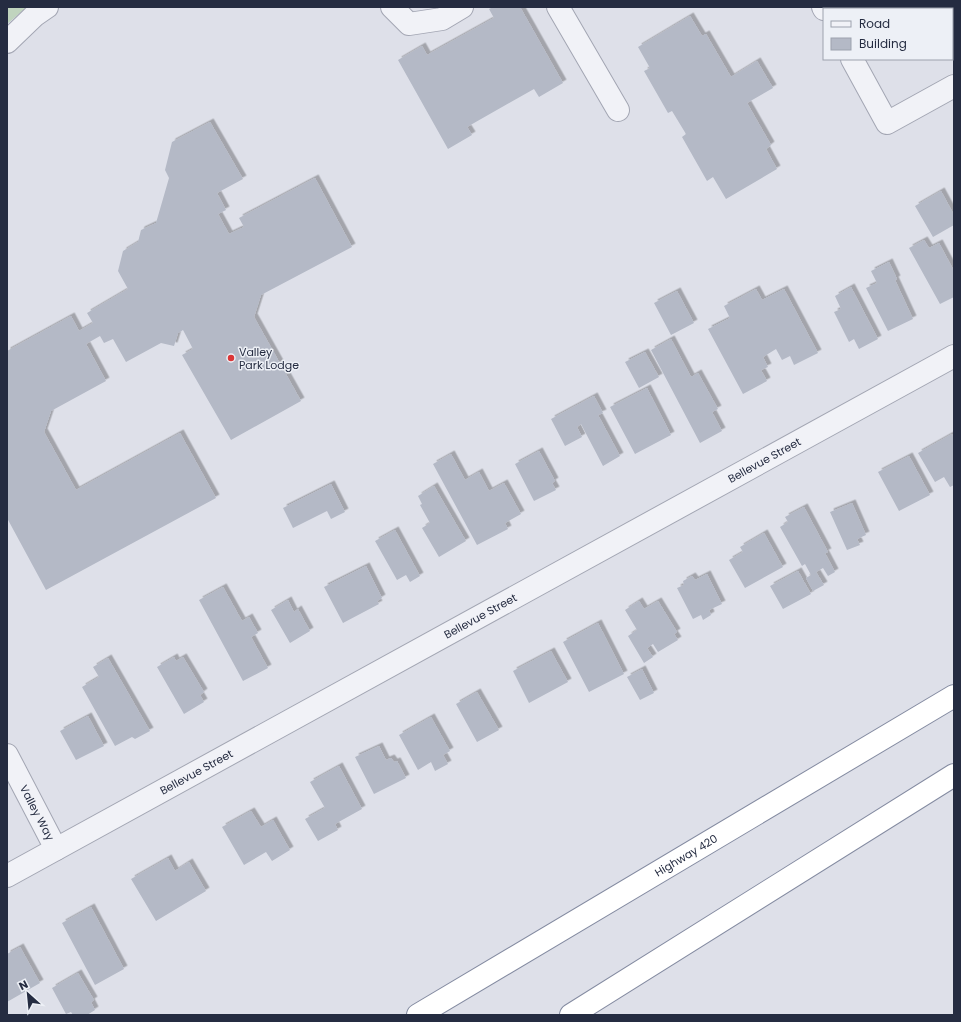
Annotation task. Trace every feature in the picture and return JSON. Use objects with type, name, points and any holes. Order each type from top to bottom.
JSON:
[{"type":"highway","name":"Highway 420","points":[[418,1015],[954,696]]},
{"type":"highway","points":[[571,1015],[954,776]]},
{"type":"street","points":[[7,42],[34,16],[47,7]]},
{"type":"street","points":[[392,7],[409,24],[442,19],[462,7]]},
{"type":"street","points":[[558,7],[618,110]]},
{"type":"street","points":[[853,60],[888,124],[954,86]]},
{"type":"street","name":"Bellevue Street","points":[[7,876],[954,356]]},
{"type":"street","name":"Valley Way","points":[[7,755],[56,850]]},
{"type":"green space","points":[[7,7],[27,7],[7,24]]},
{"type":"building","points":[[493,7],[520,7],[563,83],[539,97],[534,89],[467,127],[472,135],[448,149],[398,60],[422,46],[427,55],[494,18],[489,9]]},
{"type":"building","points":[[929,7],[952,7],[950,8]]},
{"type":"building","points":[[690,16],[702,36],[706,34],[731,77],[757,61],[773,88],[747,103],[771,145],[766,149],[777,169],[726,199],[713,177],[707,181],[682,137],[686,134],[672,111],[668,113],[644,71],[650,68],[638,47]]},
{"type":"building","name":"Valley Park Lodge","points":[[210,122],[243,179],[217,193],[226,210],[218,214],[229,234],[244,227],[239,218],[315,178],[352,247],[261,295],[254,317],[301,401],[231,440],[182,355],[193,349],[183,330],[178,333],[174,346],[161,343],[126,362],[113,339],[104,343],[100,336],[86,344],[106,381],[51,411],[44,432],[76,490],[180,433],[216,498],[46,590],[7,518],[7,351],[71,316],[79,331],[93,323],[87,313],[128,289],[118,271],[123,251],[138,242],[141,230],[156,223],[169,178],[165,170],[172,142]]},
{"type":"building","points":[[941,191],[954,215],[954,225],[933,237],[915,206]]},
{"type":"building","points":[[924,240],[929,248],[939,243],[954,271],[954,297],[940,304],[909,248]]},
{"type":"building","points":[[889,262],[897,279],[895,280],[913,319],[888,331],[866,288],[877,283],[871,271]]},
{"type":"building","points":[[851,287],[878,339],[859,349],[854,339],[849,342],[834,312],[841,309],[835,296]]},
{"type":"building","points":[[756,289],[762,300],[784,289],[818,353],[794,365],[790,356],[782,360],[776,349],[763,357],[768,367],[761,370],[767,381],[743,394],[708,329],[730,318],[724,306]]},
{"type":"building","points":[[677,291],[694,323],[671,335],[654,303]]},
{"type":"building","points":[[671,339],[691,377],[698,373],[718,409],[712,412],[722,431],[700,443],[651,350]]},
{"type":"building","points":[[645,352],[659,377],[639,388],[625,362]]},
{"type":"building","points":[[647,388],[671,435],[635,454],[610,407]]},
{"type":"building","points":[[594,396],[603,413],[598,415],[620,456],[603,466],[581,424],[577,427],[582,437],[565,446],[551,419]]},
{"type":"building","points":[[952,434],[954,439],[954,485],[950,487],[944,477],[935,482],[918,453]]},
{"type":"building","points":[[539,451],[555,481],[552,483],[556,490],[534,501],[515,464]]},
{"type":"building","points":[[451,454],[465,480],[479,472],[489,491],[504,483],[521,514],[505,523],[508,529],[477,545],[433,464]]},
{"type":"building","points":[[909,456],[930,495],[899,511],[878,472]]},
{"type":"building","points":[[331,484],[345,512],[331,519],[327,511],[293,528],[283,508]]},
{"type":"building","points":[[434,486],[466,541],[439,557],[422,528],[430,523],[420,505],[422,504],[418,496]]},
{"type":"building","points":[[852,503],[866,535],[857,539],[860,545],[847,550],[830,512]]},
{"type":"building","points":[[804,507],[828,552],[825,553],[835,572],[828,576],[823,568],[816,572],[824,585],[813,591],[806,578],[811,575],[805,564],[802,566],[780,527],[788,522],[785,517]]},
{"type":"building","points":[[395,530],[420,576],[410,582],[406,575],[397,580],[375,541]]},
{"type":"building","points":[[764,533],[783,567],[745,588],[729,560],[743,552],[740,547]]},
{"type":"building","points":[[366,566],[382,598],[377,601],[379,604],[343,623],[324,587]]},
{"type":"building","points":[[798,571],[811,594],[783,609],[770,586]]},
{"type":"building","points":[[707,574],[722,604],[709,610],[711,615],[703,620],[701,615],[693,619],[677,588],[684,585],[683,581],[692,576],[695,580]]},
{"type":"building","points":[[223,587],[242,621],[249,617],[258,633],[251,637],[268,668],[243,681],[199,600]]},
{"type":"building","points":[[288,600],[294,612],[298,609],[310,631],[290,643],[271,610]]},
{"type":"building","points":[[639,601],[644,609],[658,601],[677,632],[674,634],[678,640],[658,652],[653,644],[647,648],[653,657],[644,663],[628,636],[637,630],[625,610]]},
{"type":"building","points":[[598,623],[624,674],[589,692],[563,642]]},
{"type":"building","points":[[551,651],[568,682],[529,703],[513,671]]},
{"type":"building","points":[[174,657],[176,661],[183,657],[204,692],[200,695],[204,702],[184,714],[157,667]]},
{"type":"building","points":[[108,658],[150,731],[135,739],[132,737],[115,746],[82,687],[99,677],[93,667]]},
{"type":"building","points":[[642,669],[654,693],[640,700],[627,677]]},
{"type":"building","points":[[477,692],[499,730],[477,742],[456,704]]},
{"type":"building","points":[[88,716],[104,746],[76,760],[60,731]]},
{"type":"building","points":[[431,717],[450,751],[443,755],[448,764],[435,771],[431,762],[418,770],[399,735]]},
{"type":"building","points":[[379,746],[386,760],[391,758],[394,762],[397,761],[406,778],[374,794],[355,757]]},
{"type":"building","points":[[339,766],[362,809],[335,824],[338,830],[318,841],[305,819],[325,808],[310,782]]},
{"type":"building","points":[[251,811],[261,827],[273,820],[290,850],[272,861],[266,852],[244,865],[222,827]]},
{"type":"building","points":[[168,858],[175,871],[189,862],[206,891],[156,921],[131,879]]},
{"type":"building","points":[[91,907],[124,969],[95,985],[62,923]]},
{"type":"building","points":[[20,947],[40,983],[7,1002],[7,954]]},
{"type":"building","points":[[78,973],[94,1000],[91,1002],[95,1010],[87,1015],[73,1015],[71,1012],[66,1014],[52,988]]},
{"type":"place","name":"Valley Park Lodge","points":[[231,358]]}]
